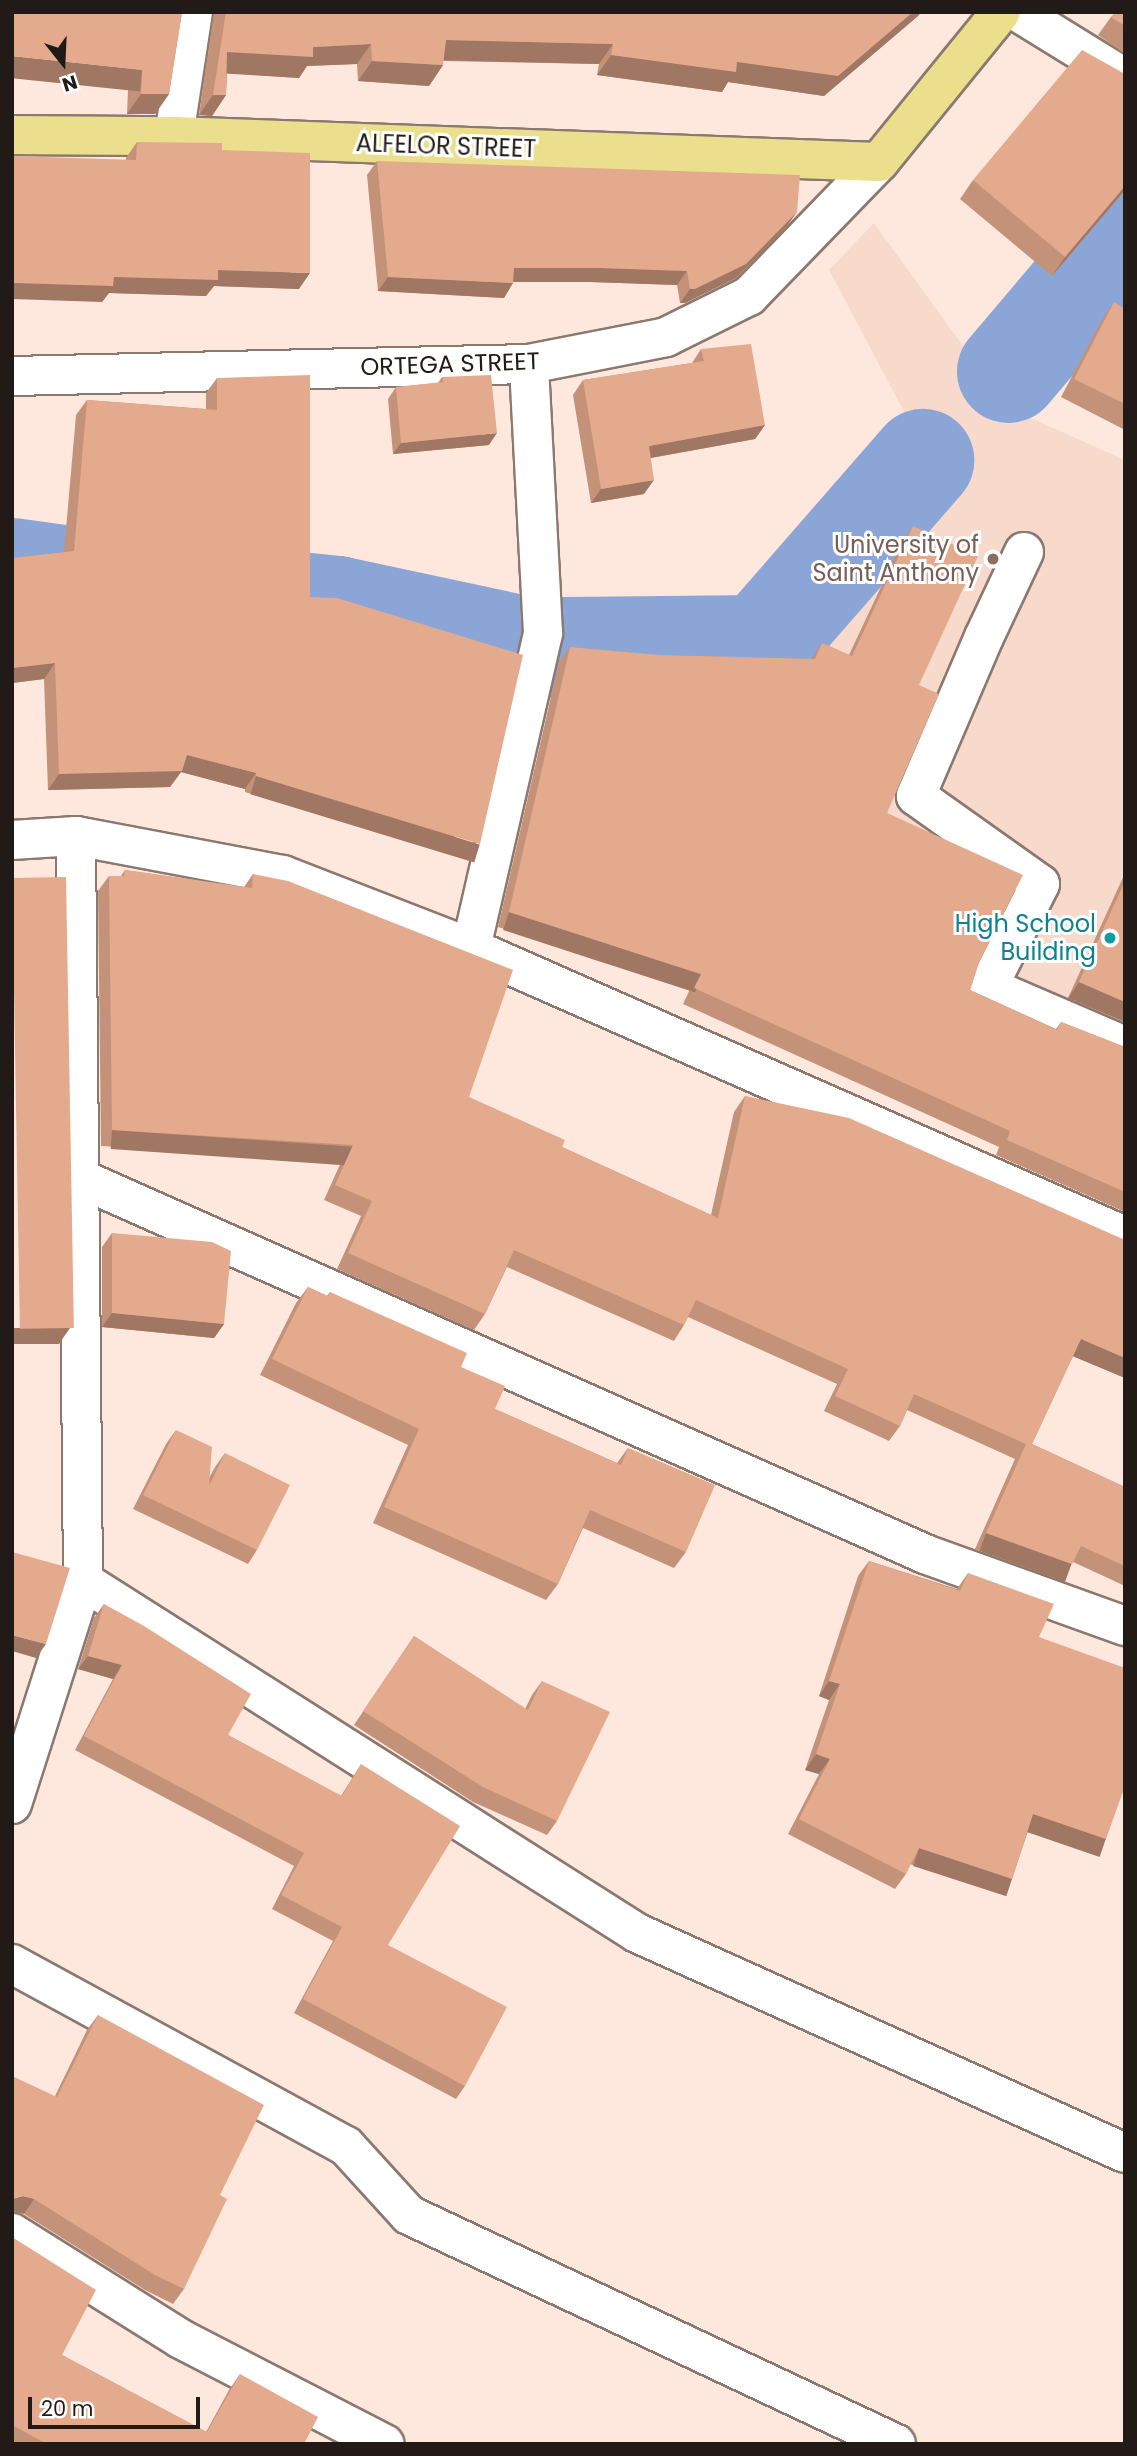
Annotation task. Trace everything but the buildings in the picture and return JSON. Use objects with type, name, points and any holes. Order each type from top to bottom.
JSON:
[{"type":"main road","name":"ORTEGA STREET","points":[[879,162],[1001,12]]},
{"type":"main road","name":"ALFELOR STREET","points":[[12,135],[174,136],[879,162]]},
{"type":"street","points":[[174,136],[193,12]]},
{"type":"street","points":[[1018,12],[1125,78]]},
{"type":"street","name":"ORTEGA STREET","points":[[12,376],[529,364],[666,337],[749,296],[879,162]]},
{"type":"street","points":[[471,948],[543,634],[529,364]]},
{"type":"street","points":[[1024,552],[984,637],[916,796],[1040,884],[988,987],[1125,1046]]},
{"type":"street","points":[[12,1804],[83,1581],[76,836]]},
{"type":"street","points":[[12,840],[76,836],[283,876],[471,948],[1125,1236]]},
{"type":"street","points":[[79,1178],[925,1554],[1125,1626]]},
{"type":"street","points":[[83,1581],[637,1933],[1125,2153]]},
{"type":"street","points":[[12,1964],[346,2146],[409,2215],[896,2444]]},
{"type":"street","points":[[12,2233],[181,2339],[384,2444]]},
{"type":"shaded area","name":"University of Saint Anthony","points":[[874,223],[1008,408],[1125,460],[1125,1046],[724,874],[794,658],[929,459],[829,270]]},
{"type":"waterway","points":[[1008,371],[1125,233]]},
{"type":"waterway","points":[[565,648],[760,646],[922,460]]},
{"type":"waterway","points":[[12,569],[128,585],[337,607],[505,643]]},
{"type":"place","name":"University of Saint Anthony","points":[[993,559]]},
{"type":"place","name":"High School Building","points":[[1110,938]]}]
